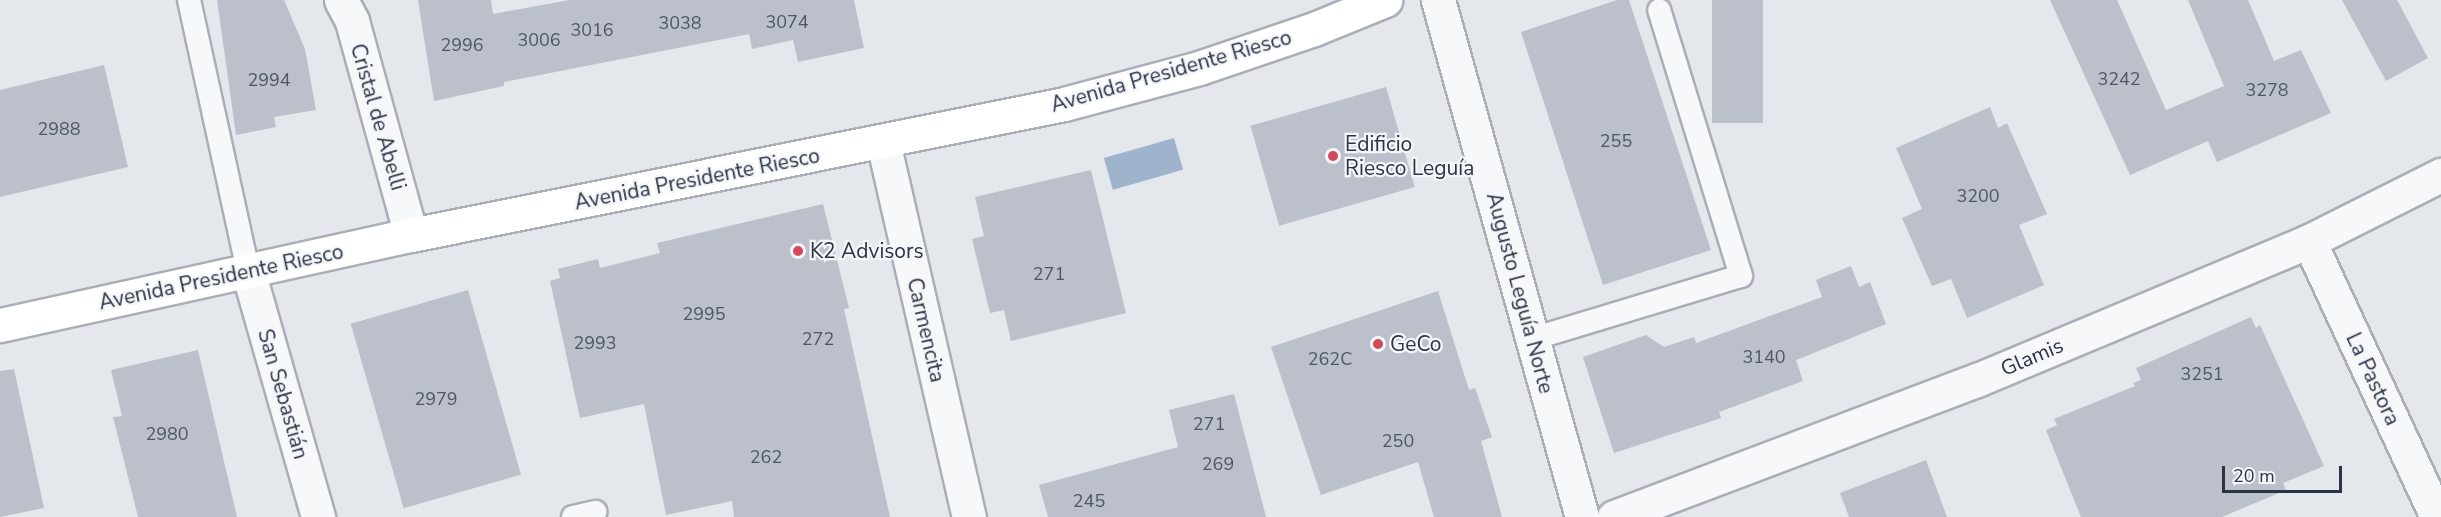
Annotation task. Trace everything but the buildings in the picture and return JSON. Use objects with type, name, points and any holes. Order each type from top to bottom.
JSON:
[{"type":"main road","name":"Avenida Presidente Riesco","points":[[0,325],[411,235],[1064,104],[1199,68],[1314,29],[1385,0]]},
{"type":"street","name":"Cristal de Abelli","points":[[341,0],[352,21],[411,235]]},
{"type":"street","name":"Augusto Leguía Norte","points":[[1438,0],[1582,517]]},
{"type":"street","name":"Carmencita","points":[[883,142],[969,517]]},
{"type":"street","name":"Glamis","points":[[1614,517],[1977,380],[2309,241],[2441,175]]},
{"type":"street","name":"La Pastora","points":[[2309,241],[2438,517]]},
{"type":"street","name":"San Sebastián","points":[[248,271],[318,517]]},
{"type":"lane","points":[[189,0],[248,271]]},
{"type":"lane","points":[[1532,339],[1741,276],[1659,10]]},
{"type":"lane","points":[[573,517],[595,512]]},
{"type":"water","points":[[1174,138],[1183,170],[1113,190],[1104,158]]},
{"type":"place","name":"Edificio Riesco Leguía","points":[[1333,156]]},
{"type":"place","name":"K2 Advisors","points":[[798,251]]},
{"type":"place","name":"GeCo","points":[[1378,344]]}]
